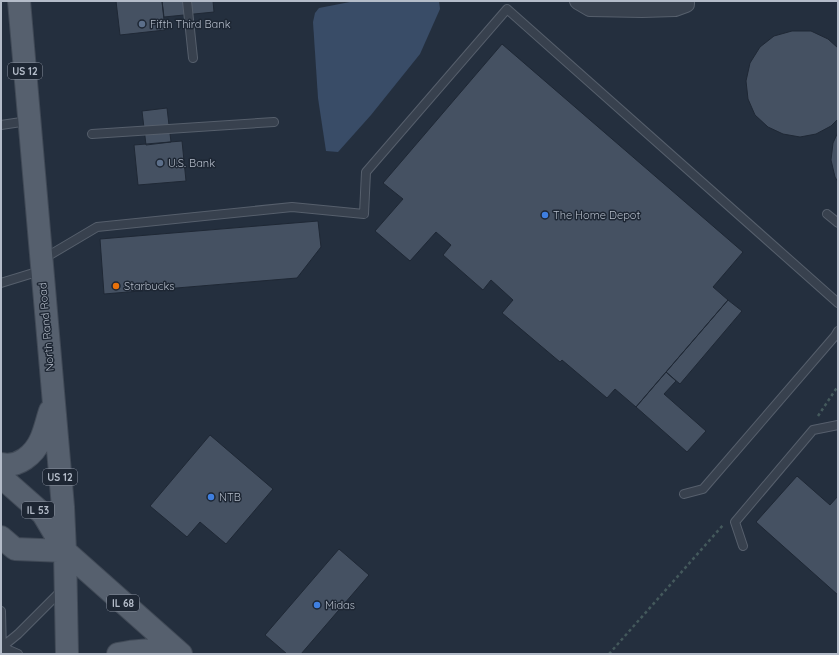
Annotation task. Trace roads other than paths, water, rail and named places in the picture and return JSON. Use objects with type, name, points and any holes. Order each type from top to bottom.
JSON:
[{"type":"main road","name":"North Rand Road","points":[[19,1],[65,551],[67,654]]},
{"type":"main road","points":[[1,464],[7,466],[18,464],[30,455],[41,440],[53,402]]},
{"type":"main road","name":"IL 53","points":[[1,477],[43,514],[65,551]]},
{"type":"main road","points":[[1,537],[15,549],[65,551]]},
{"type":"main road","name":"IL 68","points":[[65,551],[182,654]]},
{"type":"main road","points":[[118,654],[135,650],[160,652],[165,654]]},
{"type":"street","points":[[578,1],[590,8],[642,9],[675,8],[686,4],[686,1]]},
{"type":"lane","points":[[187,1],[193,58]]},
{"type":"lane","points":[[1,283],[42,265],[97,227],[292,207],[364,214],[366,172],[507,10],[838,303]]},
{"type":"lane","points":[[1,125],[29,121]]},
{"type":"lane","points":[[92,134],[274,122]]},
{"type":"lane","points":[[827,214],[838,223]]},
{"type":"lane","points":[[684,494],[703,489],[838,331]]},
{"type":"lane","points":[[743,546],[735,522],[813,430],[838,425]]},
{"type":"lane","points":[[2,651],[66,585]]},
{"type":"lane","points":[[1,611],[2,651]]},
{"type":"lane","points":[[2,651],[18,654]]},
{"type":"water","points":[[355,1],[439,1],[440,9],[420,54],[371,115],[338,152],[326,151],[318,98],[313,22],[315,13],[319,8]]},
{"type":"place","name":"Fifth Third Bank","points":[[142,24]]},
{"type":"place","name":"U.S. Bank","points":[[160,163]]},
{"type":"place","name":"The Home Depot","points":[[545,215]]},
{"type":"place","name":"Starbucks","points":[[116,286]]},
{"type":"place","name":"NTB","points":[[211,497]]},
{"type":"place","name":"Midas","points":[[317,605]]}]
